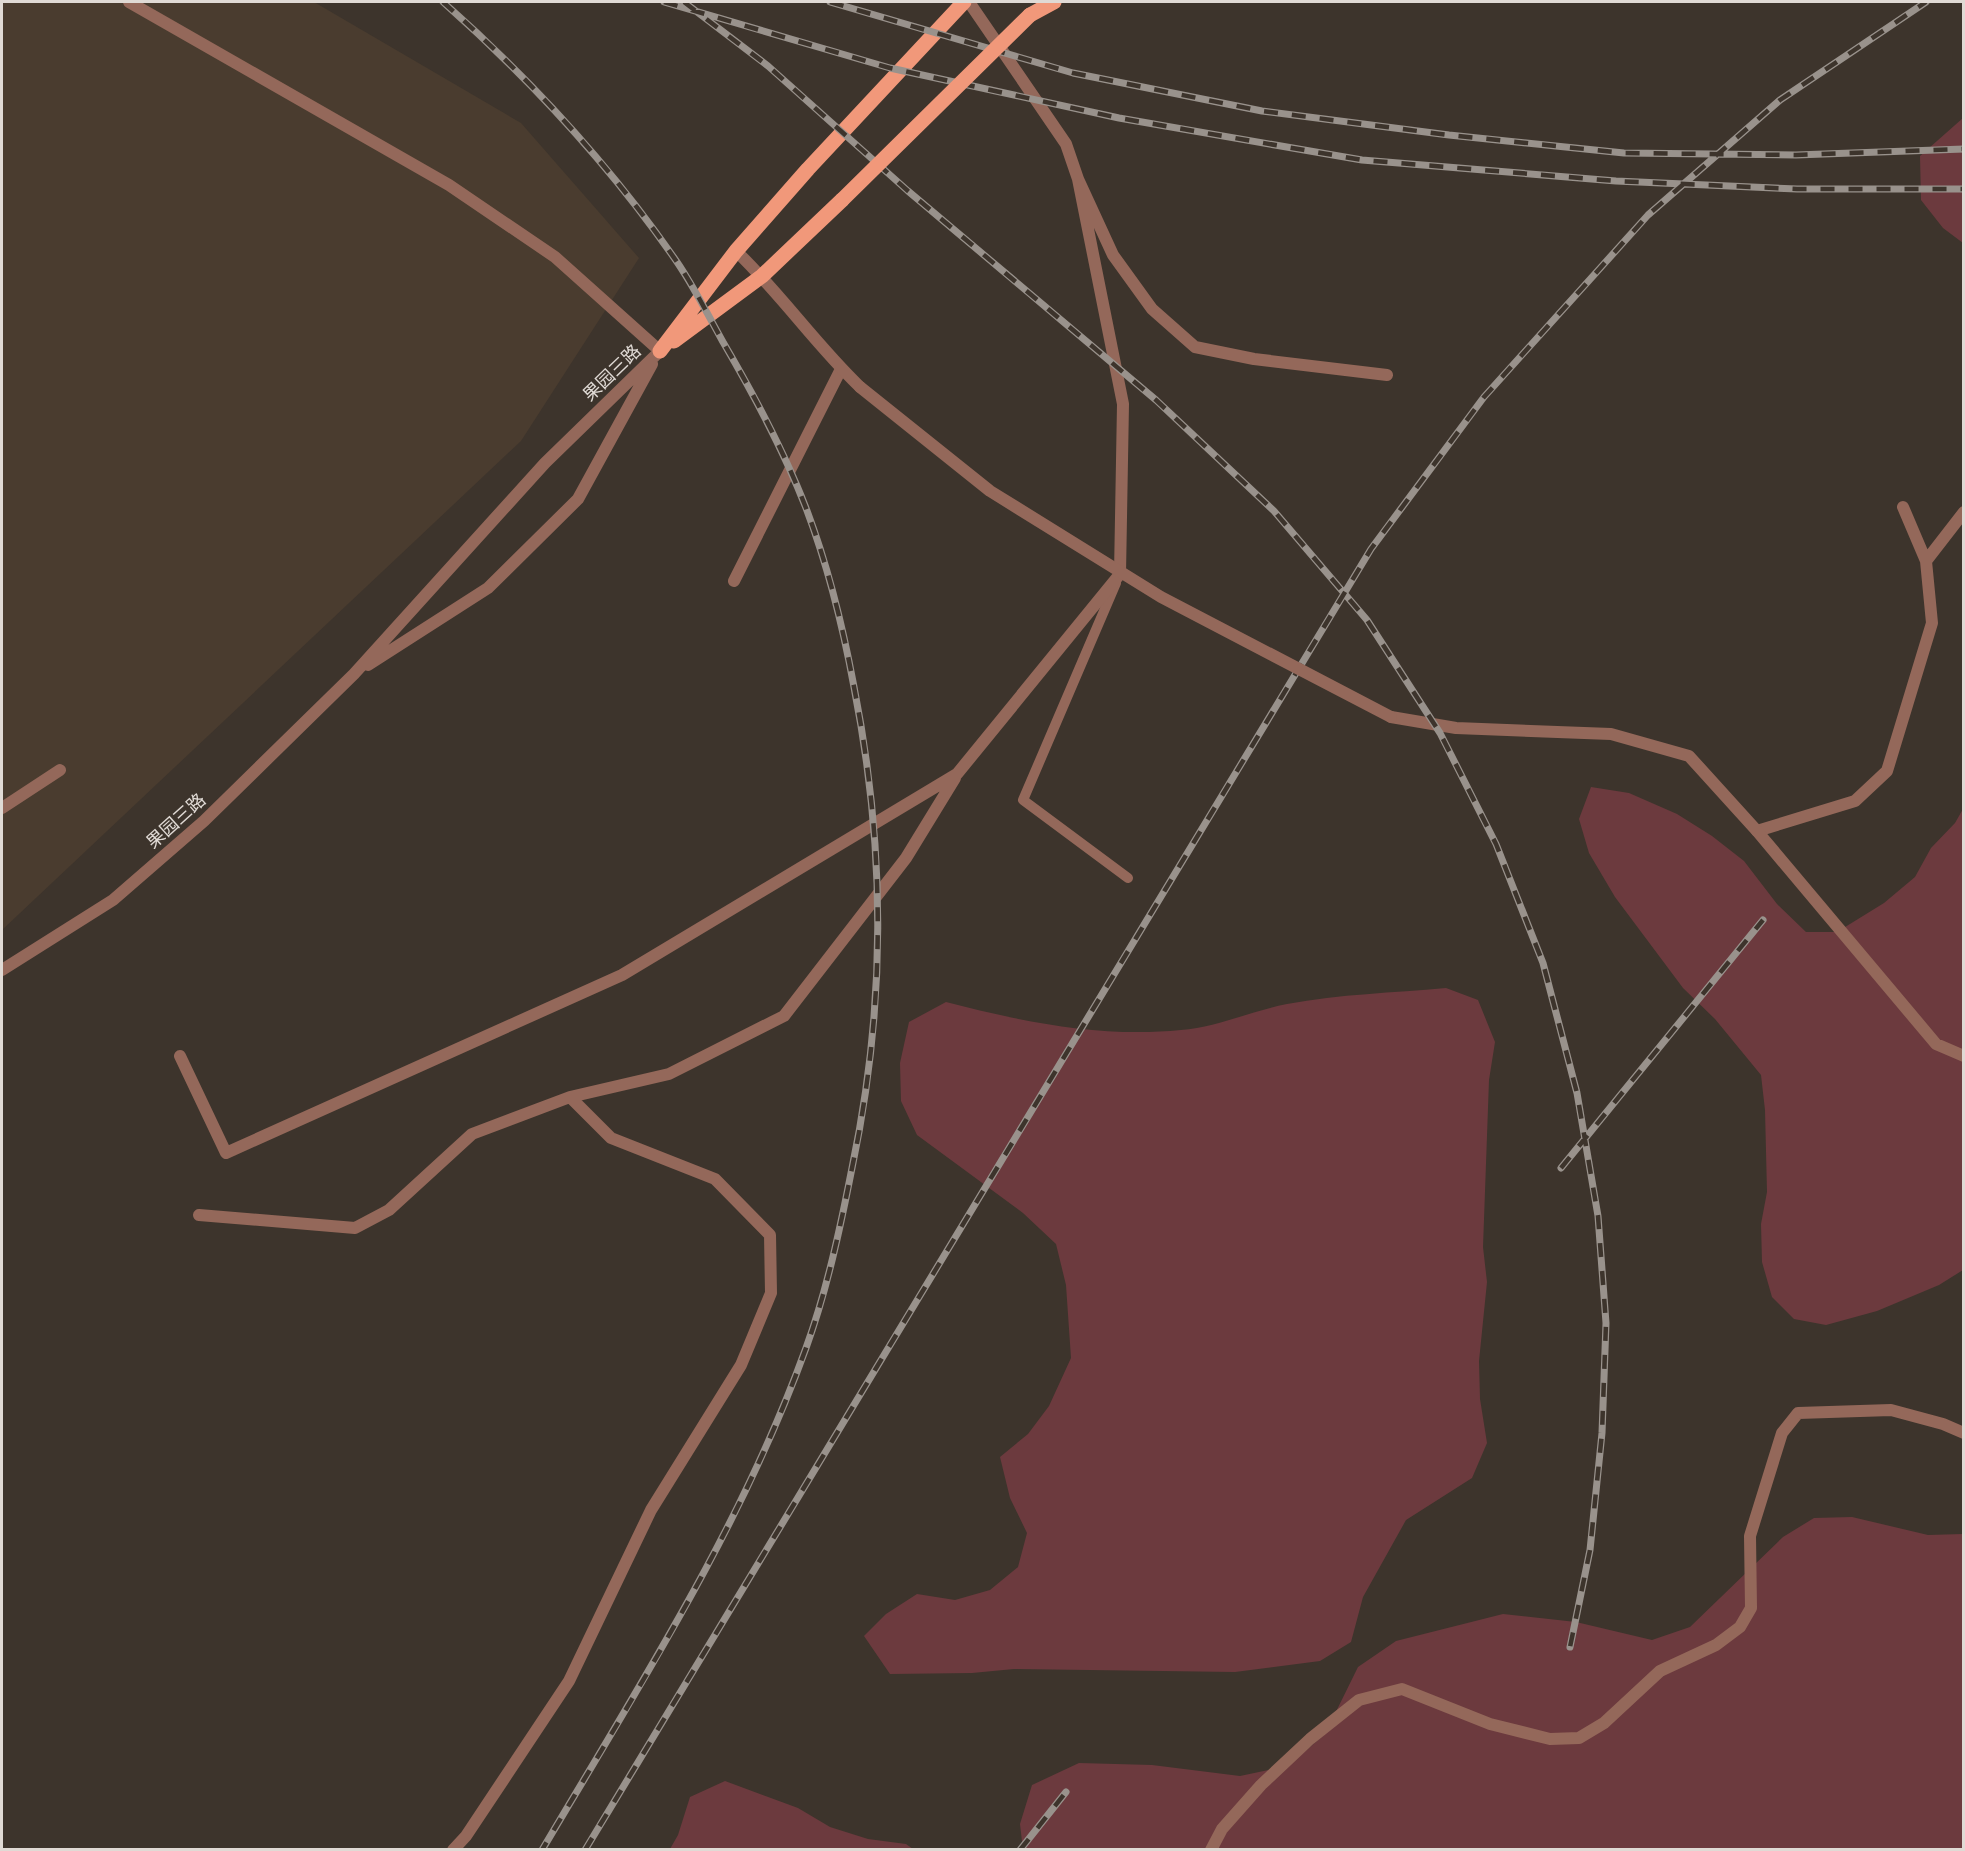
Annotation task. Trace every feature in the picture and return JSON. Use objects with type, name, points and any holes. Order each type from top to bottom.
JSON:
[{"type":"main road","points":[[660,351],[736,251],[808,169],[964,2]]},
{"type":"main road","points":[[660,351],[762,276],[1030,15],[1054,2]]},
{"type":"street","points":[[129,2],[448,185],[555,257],[660,351]]},
{"type":"street","points":[[969,2],[1066,144],[1078,179],[1113,255],[1152,309],[1195,347],[1254,359],[1386,375]]},
{"type":"street","points":[[199,1215],[355,1228],[389,1210],[472,1134],[570,1097],[669,1074],[784,1016],[906,858],[957,774],[1120,574],[1122,404],[1078,179]]},
{"type":"street","points":[[736,251],[762,276],[841,369],[860,387],[1000,497],[1161,597],[1391,717],[1456,728],[1611,734],[1689,756],[1757,831],[1936,1044],[1964,1056]]},
{"type":"street","name":"果园三路","points":[[2,970],[113,900],[204,821],[354,674],[545,463],[660,351]]},
{"type":"street","name":"果园三路","points":[[354,674],[488,588],[578,499],[660,351]]},
{"type":"street","points":[[734,581],[841,369]]},
{"type":"street","points":[[1757,831],[1855,801],[1887,771],[1932,623],[1926,561],[1903,507]]},
{"type":"street","points":[[1926,561],[1964,512]]},
{"type":"street","points":[[2,808],[60,770]]},
{"type":"street","points":[[180,1056],[226,1153],[622,975],[957,774]]},
{"type":"street","points":[[453,1850],[466,1836],[569,1681],[651,1510],[741,1365],[771,1293],[770,1235],[715,1179],[611,1138],[570,1097]]},
{"type":"street","points":[[1211,1850],[1222,1829],[1261,1785],[1311,1739],[1359,1700],[1402,1689],[1490,1724],[1550,1739],[1579,1738],[1604,1723],[1660,1671],[1716,1645],[1740,1627],[1750,1608],[1750,1536],[1782,1433],[1798,1413],[1891,1410],[1943,1424],[1964,1433]]},
{"type":"lane","points":[[1120,574],[1023,800],[1128,878]]},
{"type":"shaded area","points":[[2,2],[314,2],[521,123],[639,258],[521,441],[2,930]]},
{"type":"shaded area","points":[[1963,118],[1963,243],[1943,228],[1921,200],[1920,156]]},
{"type":"shaded area","points":[[1591,787],[1629,793],[1677,814],[1712,836],[1744,861],[1777,904],[1806,932],[1837,932],[1884,903],[1915,877],[1931,848],[1955,823],[1963,809],[1963,1270],[1939,1285],[1877,1311],[1826,1325],[1794,1319],[1772,1297],[1762,1262],[1761,1224],[1767,1192],[1765,1110],[1761,1075],[1715,1019],[1683,988],[1615,897],[1589,853],[1579,819]]},
{"type":"shaded area","points":[[1446,988],[1478,1000],[1495,1042],[1489,1080],[1483,1247],[1487,1282],[1479,1361],[1480,1399],[1487,1443],[1472,1478],[1406,1520],[1363,1597],[1351,1642],[1320,1661],[1235,1672],[1014,1669],[972,1673],[890,1674],[864,1636],[886,1614],[917,1594],[955,1600],[990,1590],[1018,1567],[1027,1533],[1010,1498],[1000,1457],[1028,1434],[1049,1406],[1071,1358],[1066,1285],[1056,1244],[1023,1213],[917,1135],[901,1101],[900,1063],[909,1022],[946,1002],[1033,1022],[1092,1030],[1151,1032],[1208,1026],[1274,1007],[1307,1001]]},
{"type":"shaded area","points":[[1852,1517],[1928,1535],[1963,1534],[1963,1849],[1023,1850],[1020,1824],[1032,1785],[1079,1763],[1152,1765],[1240,1776],[1288,1766],[1325,1734],[1358,1667],[1396,1641],[1503,1614],[1576,1622],[1652,1640],[1690,1627],[1783,1537],[1814,1518]]},
{"type":"shaded area","points":[[725,1781],[798,1808],[830,1827],[868,1839],[906,1844],[913,1849],[670,1849],[678,1835],[690,1797]]},
{"type":"railway","points":[[443,2],[507,61],[568,124],[651,226],[689,281],[768,424],[806,508],[840,619],[864,748],[872,808],[876,868],[878,928],[876,988],[863,1108],[838,1236],[814,1326],[780,1415],[719,1543],[651,1667],[542,1850]]},
{"type":"railway","points":[[664,2],[890,68],[1119,118],[1362,160],[1616,181],[1797,189],[1964,189]]},
{"type":"railway","points":[[684,2],[768,66],[908,191],[1156,400],[1274,511],[1367,620],[1440,733],[1496,844],[1543,963],[1577,1093],[1598,1216],[1606,1323],[1602,1433],[1590,1550],[1570,1647]]},
{"type":"railway","points":[[830,2],[1073,73],[1262,111],[1449,135],[1624,153],[1796,155],[1964,149]]},
{"type":"railway","points":[[585,1850],[1371,549],[1484,397],[1648,215],[1780,100],[1926,2]]},
{"type":"railway","points":[[1561,1168],[1763,920]]},
{"type":"railway","points":[[1020,1850],[1066,1792]]}]
